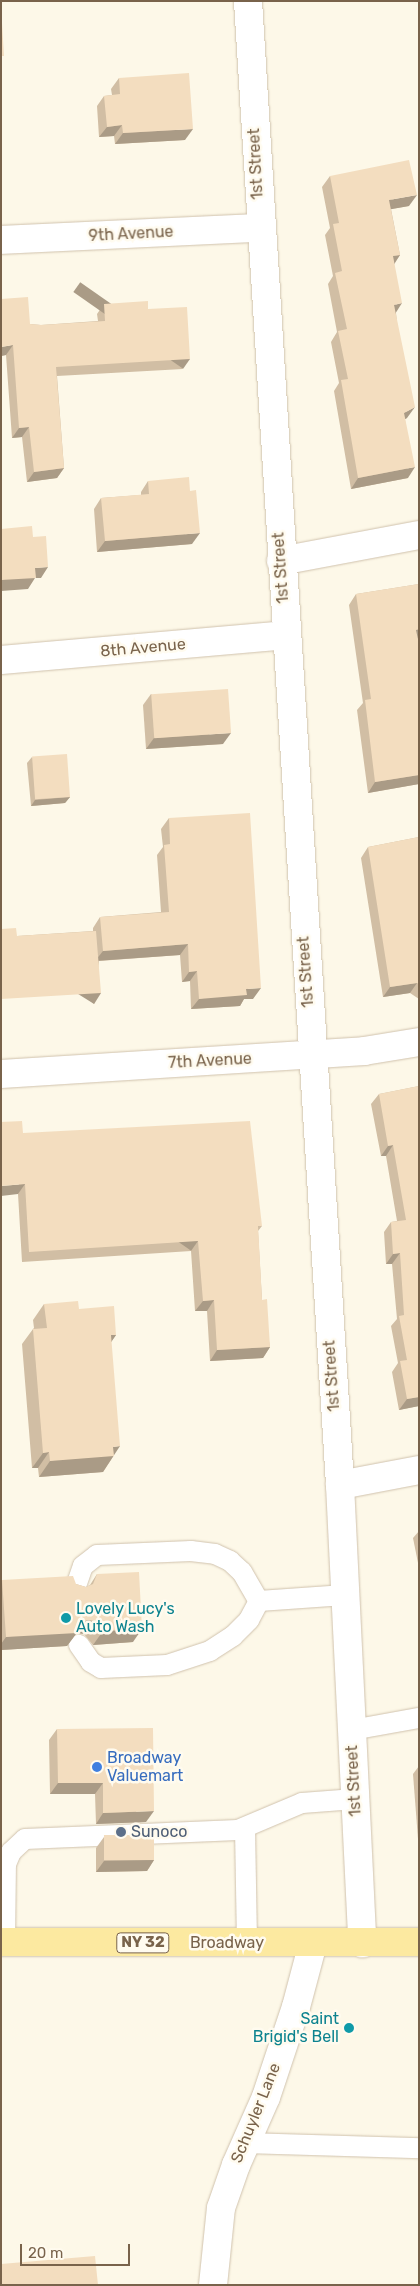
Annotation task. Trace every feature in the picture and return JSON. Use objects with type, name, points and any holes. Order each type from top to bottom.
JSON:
[{"type":"main road","name":"Broadway","points":[[3,1942],[362,1943]]},
{"type":"main road","name":"NY 32","points":[[362,1943],[419,1942]]},
{"type":"street","name":"1st Street","points":[[248,1],[260,228],[311,1055],[340,1485],[362,1943]]},
{"type":"street","name":"9th Avenue","points":[[1,240],[260,228]]},
{"type":"street","points":[[281,561],[419,535]]},
{"type":"street","name":"8th Avenue","points":[[1,660],[285,635]]},
{"type":"street","name":"7th Avenue","points":[[1,1074],[364,1052],[419,1042]]},
{"type":"street","points":[[340,1485],[419,1470]]},
{"type":"street","name":"Schuyler Lane","points":[[213,2285],[221,2208],[266,2097],[296,2007],[313,1943]]},
{"type":"lane","points":[[75,1589],[84,1566],[97,1555],[191,1550],[215,1554],[230,1561],[242,1572],[259,1601]]},
{"type":"lane","points":[[259,1601],[345,1595]]},
{"type":"lane","points":[[79,1645],[91,1662],[101,1668],[167,1665],[210,1651],[233,1636],[249,1620],[259,1601]]},
{"type":"lane","points":[[352,1730],[419,1718]]},
{"type":"lane","points":[[3,1942],[6,1864],[11,1852],[25,1840],[245,1828],[302,1803],[355,1799]]},
{"type":"lane","points":[[245,1828],[247,1943]]},
{"type":"lane","points":[[246,2143],[419,2148]]},
{"type":"building","points":[[2,23],[4,56],[1,56]]},
{"type":"building","points":[[189,73],[193,129],[123,133],[122,125],[107,127],[104,96],[120,94],[119,78]]},
{"type":"building","points":[[409,160],[417,195],[389,200],[400,255],[393,256],[402,303],[394,305],[415,407],[404,413],[415,467],[358,478],[341,380],[348,379],[338,331],[347,329],[335,273],[342,271],[333,224],[339,223],[330,176]]},
{"type":"building","points":[[28,297],[30,324],[41,325],[105,321],[104,304],[148,301],[148,309],[187,307],[190,359],[56,367],[64,468],[34,472],[29,427],[19,428],[13,345],[1,347],[1,299]]},
{"type":"building","points":[[189,477],[190,491],[196,490],[200,533],[105,541],[101,498],[149,494],[148,481]]},
{"type":"building","points":[[32,526],[33,537],[46,536],[48,567],[35,568],[36,578],[1,580],[1,529]]},
{"type":"building","points":[[419,584],[419,629],[416,630],[419,644],[419,775],[375,782],[365,700],[371,699],[356,594]]},
{"type":"building","points":[[228,689],[231,733],[154,738],[151,694]]},
{"type":"building","points":[[67,754],[70,797],[35,799],[32,756]]},
{"type":"building","points":[[250,813],[261,988],[246,989],[247,995],[199,999],[197,971],[189,972],[188,944],[103,951],[100,917],[169,912],[164,845],[170,844],[169,818]]},
{"type":"building","points":[[419,837],[419,984],[390,987],[368,847]]},
{"type":"building","points":[[16,928],[17,936],[96,931],[101,993],[1,999],[1,929]]},
{"type":"building","points":[[419,1086],[419,1397],[407,1399],[400,1361],[407,1360],[399,1316],[404,1315],[400,1253],[393,1254],[391,1222],[406,1220],[393,1145],[388,1146],[379,1094]]},
{"type":"building","points":[[22,1121],[23,1133],[250,1121],[262,1226],[258,1226],[262,1300],[267,1299],[270,1347],[217,1350],[214,1300],[203,1301],[198,1241],[29,1252],[25,1184],[1,1186],[1,1122]]},
{"type":"building","points":[[78,1301],[79,1309],[114,1306],[116,1335],[111,1335],[120,1446],[113,1447],[114,1456],[50,1461],[49,1452],[43,1453],[33,1329],[47,1328],[44,1304]]},
{"type":"building","name":"Lovely Lucy's Auto Wash","points":[[139,1572],[142,1629],[103,1631],[94,1621],[88,1620],[81,1622],[77,1633],[6,1637],[2,1580],[73,1576],[76,1584],[86,1587],[93,1584],[97,1574]]},
{"type":"building","name":"Broadway Valuemart","points":[[153,1728],[154,1811],[103,1813],[103,1783],[58,1783],[57,1729]]},
{"type":"building","points":[[104,1835],[154,1835],[154,1860],[104,1860]]},
{"type":"building","points":[[95,2256],[98,2285],[1,2285],[1,2264]]},
{"type":"place","name":"Lovely Lucy's Auto Wash","points":[[66,1618]]},
{"type":"place","name":"Broadway Valuemart","points":[[97,1767]]},
{"type":"place","name":"Sunoco","points":[[121,1832]]},
{"type":"place","name":"Saint Brigid's Bell","points":[[349,2028]]}]
